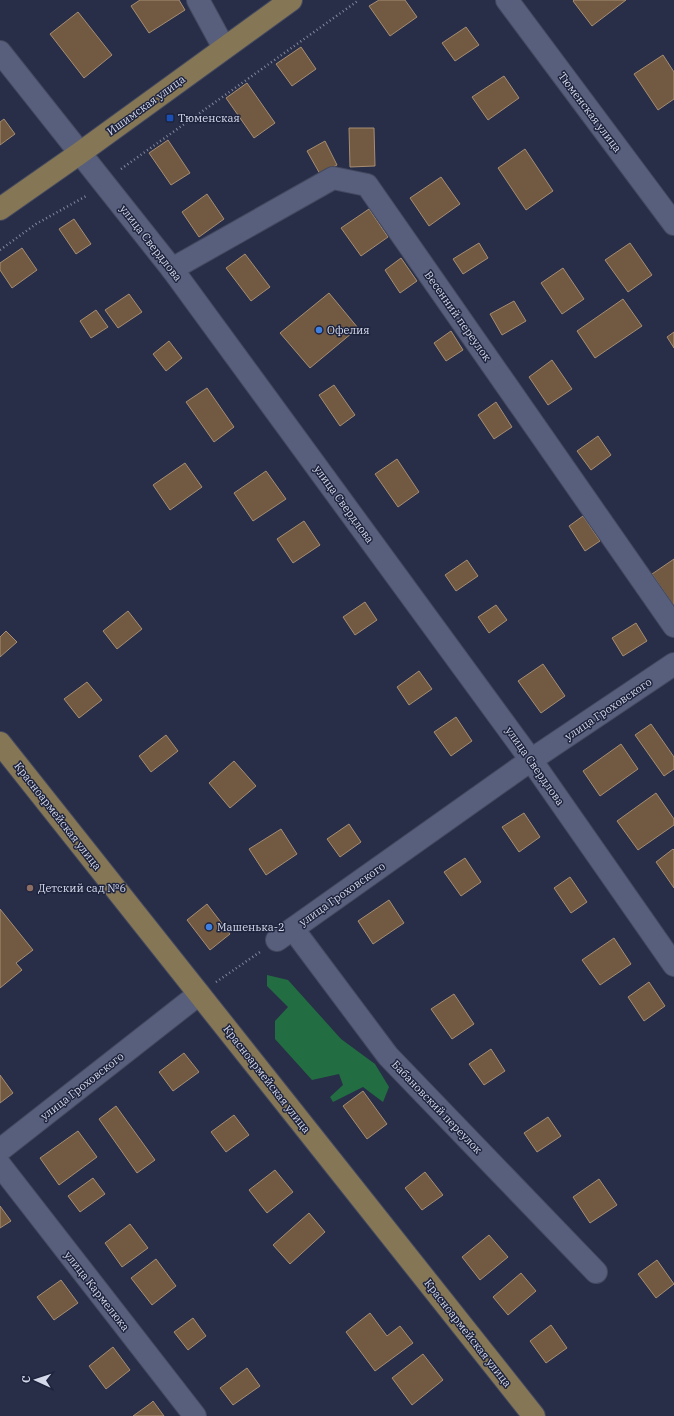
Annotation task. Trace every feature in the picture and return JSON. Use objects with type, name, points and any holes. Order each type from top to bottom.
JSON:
[{"type":"main road","name":"Ишимская улица","points":[[0,209],[291,0]]},
{"type":"main road","name":"Красноармейская улица","points":[[0,742],[534,1416]]},
{"type":"street","points":[[198,0],[224,48]]},
{"type":"street","name":"Тюменская улица","points":[[507,0],[674,224]]},
{"type":"street","name":"улица Свердлова","points":[[0,52],[172,269],[531,760],[674,965]]},
{"type":"street","name":"Весенний переулок","points":[[172,269],[333,178],[367,185],[674,626]]},
{"type":"street","name":"улица Гроховского","points":[[285,934],[531,760],[674,664]]},
{"type":"street","name":"Бабановский переулок","points":[[285,934],[388,1056],[596,1272]]},
{"type":"street","name":"улица Гроховского","points":[[0,1150],[199,994]]},
{"type":"street","name":"улица Кармелюка","points":[[0,1165],[195,1416]]},
{"type":"path","points":[[0,250],[36,224],[106,186],[125,166],[359,0]]},
{"type":"path","points":[[199,994],[285,934]]},
{"type":"green space","points":[[267,975],[288,980],[341,1039],[375,1064],[389,1087],[383,1102],[363,1087],[333,1102],[330,1097],[343,1085],[339,1074],[312,1080],[275,1039],[275,1021],[288,1007],[267,986]]},
{"type":"building","points":[[140,0],[179,0],[185,10],[149,33],[131,6]]},
{"type":"building","points":[[379,0],[405,0],[417,17],[390,36],[369,6]]},
{"type":"building","points":[[626,0],[592,26],[573,1]]},
{"type":"building","points":[[78,12],[112,55],[84,78],[50,34]]},
{"type":"building","points":[[466,27],[479,45],[455,61],[442,43]]},
{"type":"building","points":[[301,47],[316,69],[292,86],[276,64]]},
{"type":"building","points":[[663,55],[674,72],[674,99],[658,110],[634,74]]},
{"type":"building","points":[[504,76],[519,98],[488,120],[472,97]]},
{"type":"building","points":[[247,83],[275,123],[254,138],[226,98]]},
{"type":"building","points":[[4,119],[15,134],[0,145],[0,122]]},
{"type":"building","points":[[349,128],[374,128],[375,166],[350,167]]},
{"type":"building","points":[[168,140],[190,173],[171,185],[149,153]]},
{"type":"building","points":[[325,141],[337,165],[320,174],[307,151]]},
{"type":"building","points":[[525,149],[553,191],[526,210],[498,168]]},
{"type":"building","points":[[441,177],[460,204],[429,226],[410,198]]},
{"type":"building","points":[[207,194],[224,219],[199,237],[182,212]]},
{"type":"building","points":[[369,209],[388,237],[361,256],[341,228]]},
{"type":"building","points":[[74,219],[91,244],[76,254],[59,229]]},
{"type":"building","points":[[479,243],[488,258],[463,274],[453,259]]},
{"type":"building","points":[[630,243],[652,275],[628,292],[605,260]]},
{"type":"building","points":[[22,248],[37,270],[12,288],[0,270],[0,263]]},
{"type":"building","points":[[245,254],[270,287],[251,301],[226,268]]},
{"type":"building","points":[[401,258],[417,281],[400,293],[385,270]]},
{"type":"building","points":[[563,268],[584,299],[562,314],[541,283]]},
{"type":"building","name":"Офелия","points":[[329,293],[358,328],[310,368],[280,333]]},
{"type":"building","points":[[129,294],[142,312],[118,328],[105,310]]},
{"type":"building","points":[[623,299],[642,326],[595,358],[577,331]]},
{"type":"building","points":[[514,301],[526,321],[502,335],[490,314]]},
{"type":"building","points":[[96,310],[108,327],[91,338],[80,321]]},
{"type":"building","points":[[451,331],[463,350],[446,361],[434,343]]},
{"type":"building","points":[[674,332],[674,348],[667,337]]},
{"type":"building","points":[[169,341],[182,358],[166,371],[153,354]]},
{"type":"building","points":[[552,360],[572,389],[548,405],[529,377]]},
{"type":"building","points":[[334,385],[355,415],[340,426],[319,395]]},
{"type":"building","points":[[207,388],[234,427],[214,442],[186,402]]},
{"type":"building","points":[[496,402],[512,427],[494,439],[478,415]]},
{"type":"building","points":[[598,436],[611,455],[591,470],[577,451]]},
{"type":"building","points":[[397,459],[419,492],[398,507],[375,474]]},
{"type":"building","points":[[185,463],[202,487],[170,510],[153,485]]},
{"type":"building","points":[[266,471],[286,499],[253,521],[234,493]]},
{"type":"building","points":[[583,516],[600,541],[585,551],[569,526]]},
{"type":"building","points":[[304,521],[320,545],[293,563],[277,539]]},
{"type":"building","points":[[674,559],[674,606],[652,574]]},
{"type":"building","points":[[467,560],[478,576],[456,591],[445,575]]},
{"type":"building","points":[[365,602],[377,620],[355,635],[343,617]]},
{"type":"building","points":[[496,605],[507,620],[489,633],[478,617]]},
{"type":"building","points":[[128,611],[142,629],[117,649],[103,631]]},
{"type":"building","points":[[636,623],[647,641],[623,656],[612,638]]},
{"type":"building","points":[[6,631],[17,642],[0,657],[0,637]]},
{"type":"building","points":[[543,664],[565,696],[541,713],[518,681]]},
{"type":"building","points":[[419,671],[432,689],[409,705],[397,687]]},
{"type":"building","points":[[87,682],[102,700],[79,718],[64,699]]},
{"type":"building","points":[[456,717],[472,741],[451,756],[434,732]]},
{"type":"building","points":[[651,724],[674,757],[674,769],[664,776],[635,735]]},
{"type":"building","points":[[166,735],[178,751],[151,772],[139,756]]},
{"type":"building","points":[[621,744],[638,769],[600,796],[583,771]]},
{"type":"building","points":[[234,761],[256,786],[230,808],[209,783]]},
{"type":"building","points":[[656,793],[674,819],[674,825],[638,850],[617,821]]},
{"type":"building","points":[[524,813],[540,837],[519,852],[502,827]]},
{"type":"building","points":[[349,824],[361,842],[340,857],[327,839]]},
{"type":"building","points":[[281,829],[297,854],[266,875],[249,849]]},
{"type":"building","points":[[673,849],[674,850],[674,888],[656,862]]},
{"type":"building","points":[[465,858],[481,882],[461,896],[444,872]]},
{"type":"building","points":[[570,877],[587,902],[571,913],[554,888]]},
{"type":"building","points":[[389,900],[404,923],[373,944],[358,921]]},
{"type":"building","name":"Машенька-2","points":[[207,904],[230,934],[210,950],[187,920]]},
{"type":"building","points":[[0,909],[33,950],[16,963],[22,970],[0,988]]},
{"type":"building","points":[[614,938],[631,964],[600,985],[582,960]]},
{"type":"building","points":[[649,982],[665,1006],[644,1021],[628,997]]},
{"type":"building","points":[[454,994],[474,1024],[452,1039],[431,1009]]},
{"type":"building","points":[[491,1049],[505,1071],[484,1085],[469,1064]]},
{"type":"building","points":[[184,1053],[199,1072],[173,1091],[159,1072]]},
{"type":"building","points":[[0,1075],[13,1093],[0,1103]]},
{"type":"building","points":[[363,1091],[387,1124],[367,1139],[343,1106]]},
{"type":"building","points":[[116,1106],[155,1160],[137,1173],[99,1119]]},
{"type":"building","points":[[234,1115],[249,1135],[226,1152],[211,1132]]},
{"type":"building","points":[[548,1117],[561,1136],[537,1152],[524,1133]]},
{"type":"building","points":[[78,1131],[97,1157],[59,1185],[40,1158]]},
{"type":"building","points":[[275,1170],[293,1192],[267,1213],[249,1190]]},
{"type":"building","points":[[425,1172],[443,1195],[422,1210],[405,1188]]},
{"type":"building","points":[[93,1178],[105,1194],[80,1212],[68,1196]]},
{"type":"building","points":[[599,1179],[617,1205],[590,1223],[573,1197]]},
{"type":"building","points":[[0,1206],[11,1221],[0,1228]]},
{"type":"building","points":[[309,1213],[325,1232],[290,1264],[273,1245]]},
{"type":"building","points":[[130,1224],[148,1248],[122,1267],[105,1243]]},
{"type":"building","points":[[489,1235],[508,1257],[480,1280],[462,1257]]},
{"type":"building","points":[[156,1259],[176,1286],[152,1305],[131,1278]]},
{"type":"building","points":[[657,1260],[674,1284],[656,1298],[638,1274]]},
{"type":"building","points":[[521,1273],[536,1291],[508,1315],[493,1297]]},
{"type":"building","points":[[61,1280],[78,1303],[54,1320],[37,1297]]},
{"type":"building","points":[[370,1313],[387,1336],[400,1326],[413,1343],[375,1371],[346,1332]]},
{"type":"building","points":[[193,1318],[206,1336],[188,1350],[174,1332]]},
{"type":"building","points":[[551,1325],[567,1348],[546,1363],[530,1341]]},
{"type":"building","points":[[113,1347],[130,1370],[106,1389],[89,1366]]},
{"type":"building","points":[[423,1354],[443,1380],[412,1405],[392,1378]]},
{"type":"building","points":[[247,1368],[260,1386],[233,1405],[220,1388]]},
{"type":"building","points":[[153,1401],[164,1416],[133,1416],[151,1403]]},
{"type":"place","name":"Тюменская","points":[[170,118]]},
{"type":"place","name":"Офелия","points":[[319,330]]},
{"type":"place","name":"Детский сад №6","points":[[30,888]]},
{"type":"place","name":"Машенька-2","points":[[209,927]]}]
